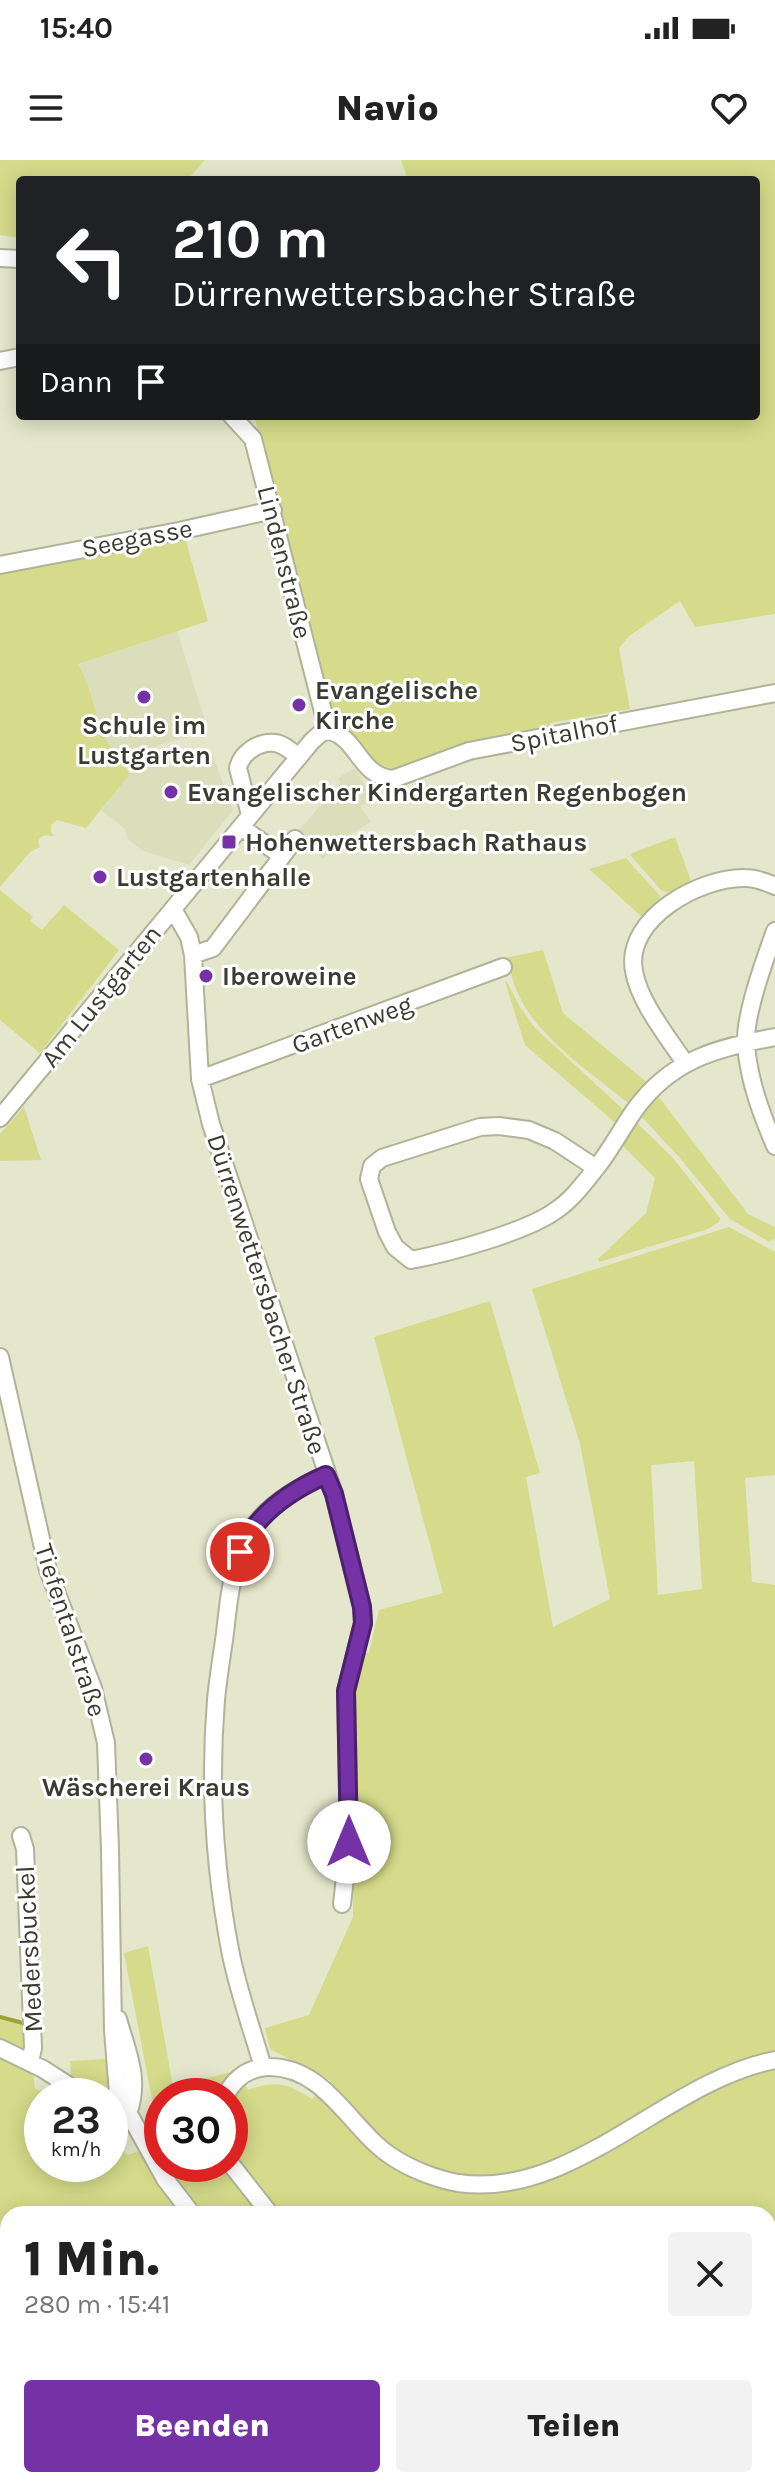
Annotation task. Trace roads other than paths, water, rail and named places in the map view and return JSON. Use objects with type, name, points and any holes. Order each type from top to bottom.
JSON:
[{"type":"street","name":"Lindenstraße","points":[[236,420],[253,439],[328,731]]},
{"type":"street","name":"Seegasse","points":[[0,565],[273,510]]},
{"type":"street","name":"Spitalhof","points":[[328,731],[343,737],[369,770],[393,779],[469,751],[775,693]]},
{"type":"street","name":"Am Lustgarten","points":[[0,1118],[316,736],[328,731]]},
{"type":"street","points":[[282,856],[246,821],[238,768],[247,751],[265,744],[276,743],[299,757]]},
{"type":"street","points":[[193,955],[213,948],[295,839]]},
{"type":"street","points":[[685,1063],[639,989],[634,971],[636,947],[645,927],[670,903],[692,890],[745,878],[775,886]]},
{"type":"street","name":"Dürrenwettersbacher Straße","points":[[173,909],[189,937],[193,955],[200,1079],[211,1124],[326,1475],[267,1511],[247,1536],[238,1559],[229,1606],[216,1700],[213,1779],[222,1894],[232,1957],[263,2067]]},
{"type":"street","points":[[775,931],[754,998],[746,1042],[757,1103],[775,1146]]},
{"type":"street","name":"Gartenweg","points":[[200,1079],[503,967]]},
{"type":"street","points":[[596,1168],[555,1141],[529,1130],[499,1126],[480,1127],[382,1158],[372,1166],[369,1179],[387,1232],[395,1247],[411,1260],[535,1223],[566,1202],[596,1168],[611,1149],[644,1098],[662,1080],[685,1063],[712,1051],[775,1037]]},
{"type":"street","name":"Tiefentalstraße","points":[[0,1357],[48,1570],[93,1688],[104,1731],[109,1790],[114,2002],[135,2086],[129,2111],[146,2148],[186,2206]]},
{"type":"street","points":[[326,1475],[334,1494],[363,1615],[358,1651],[346,1691],[349,1842],[342,1904]]},
{"type":"street","name":"Medersbuckel","points":[[21,1836],[25,1849],[32,2017],[30,2062]]},
{"type":"street","points":[[0,2048],[56,2078]]},
{"type":"street","points":[[239,2078],[263,2067],[291,2070],[318,2084],[364,2134],[409,2167],[458,2183],[490,2184],[520,2180],[585,2155],[706,2084],[736,2070],[775,2060]]},
{"type":"street","points":[[245,2182],[264,2206]]},
{"type":"waterway","points":[[0,2017],[23,2023]]},
{"type":"place","name":"Schule im Lustgarten","points":[[144,697]]},
{"type":"place","name":"Evangelische Kirche","points":[[299,705]]},
{"type":"place","name":"Evangelischer Kindergarten Regenbogen","points":[[171,792]]},
{"type":"place","name":"Hohenwettersbach Rathaus","points":[[229,842]]},
{"type":"place","name":"Lustgartenhalle","points":[[100,877]]},
{"type":"place","name":"Iberoweine","points":[[206,976]]},
{"type":"place","name":"Wäscherei Kraus","points":[[146,1759]]}]
